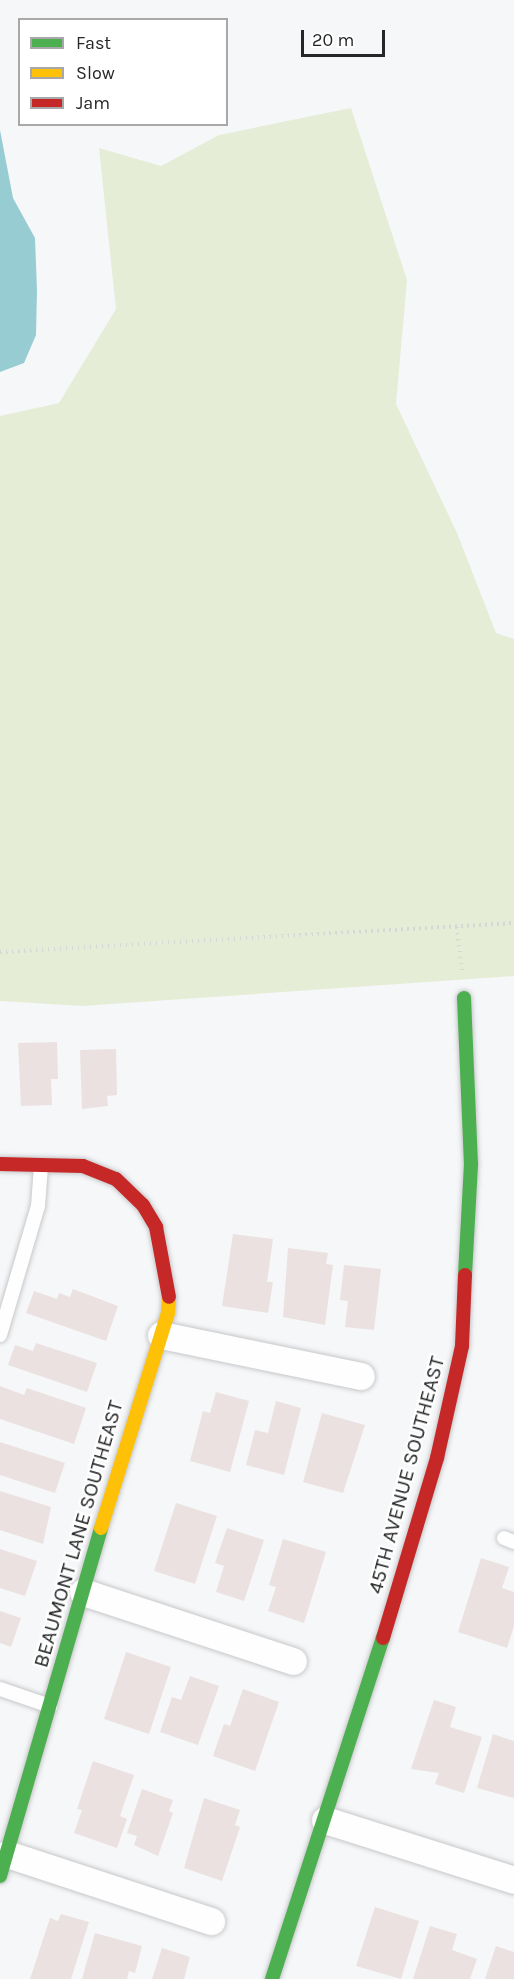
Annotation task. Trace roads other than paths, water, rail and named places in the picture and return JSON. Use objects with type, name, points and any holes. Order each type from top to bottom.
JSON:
[{"type":"street","name":"45TH AVENUE SOUTHEAST","points":[[272,1979],[325,1820],[437,1458],[462,1346],[471,1164],[464,998]]},
{"type":"street","points":[[0,1164],[41,1166]]},
{"type":"street","name":"BEAUMONT LANE SOUTHEAST","points":[[3,1865],[136,1405],[168,1313],[169,1286],[156,1227],[143,1205],[100,1170],[41,1166]]},
{"type":"street","points":[[161,1335],[361,1376]]},
{"type":"street","points":[[82,1592],[293,1662]]},
{"type":"street","points":[[325,1820],[514,1881]]},
{"type":"street","points":[[3,1865],[211,1921]]},
{"type":"lane","points":[[0,1335],[38,1206],[41,1166]]},
{"type":"lane","points":[[0,1689],[50,1706]]},
{"type":"water","points":[[0,130],[13,198],[35,238],[37,290],[36,335],[24,363],[0,372]]}]
